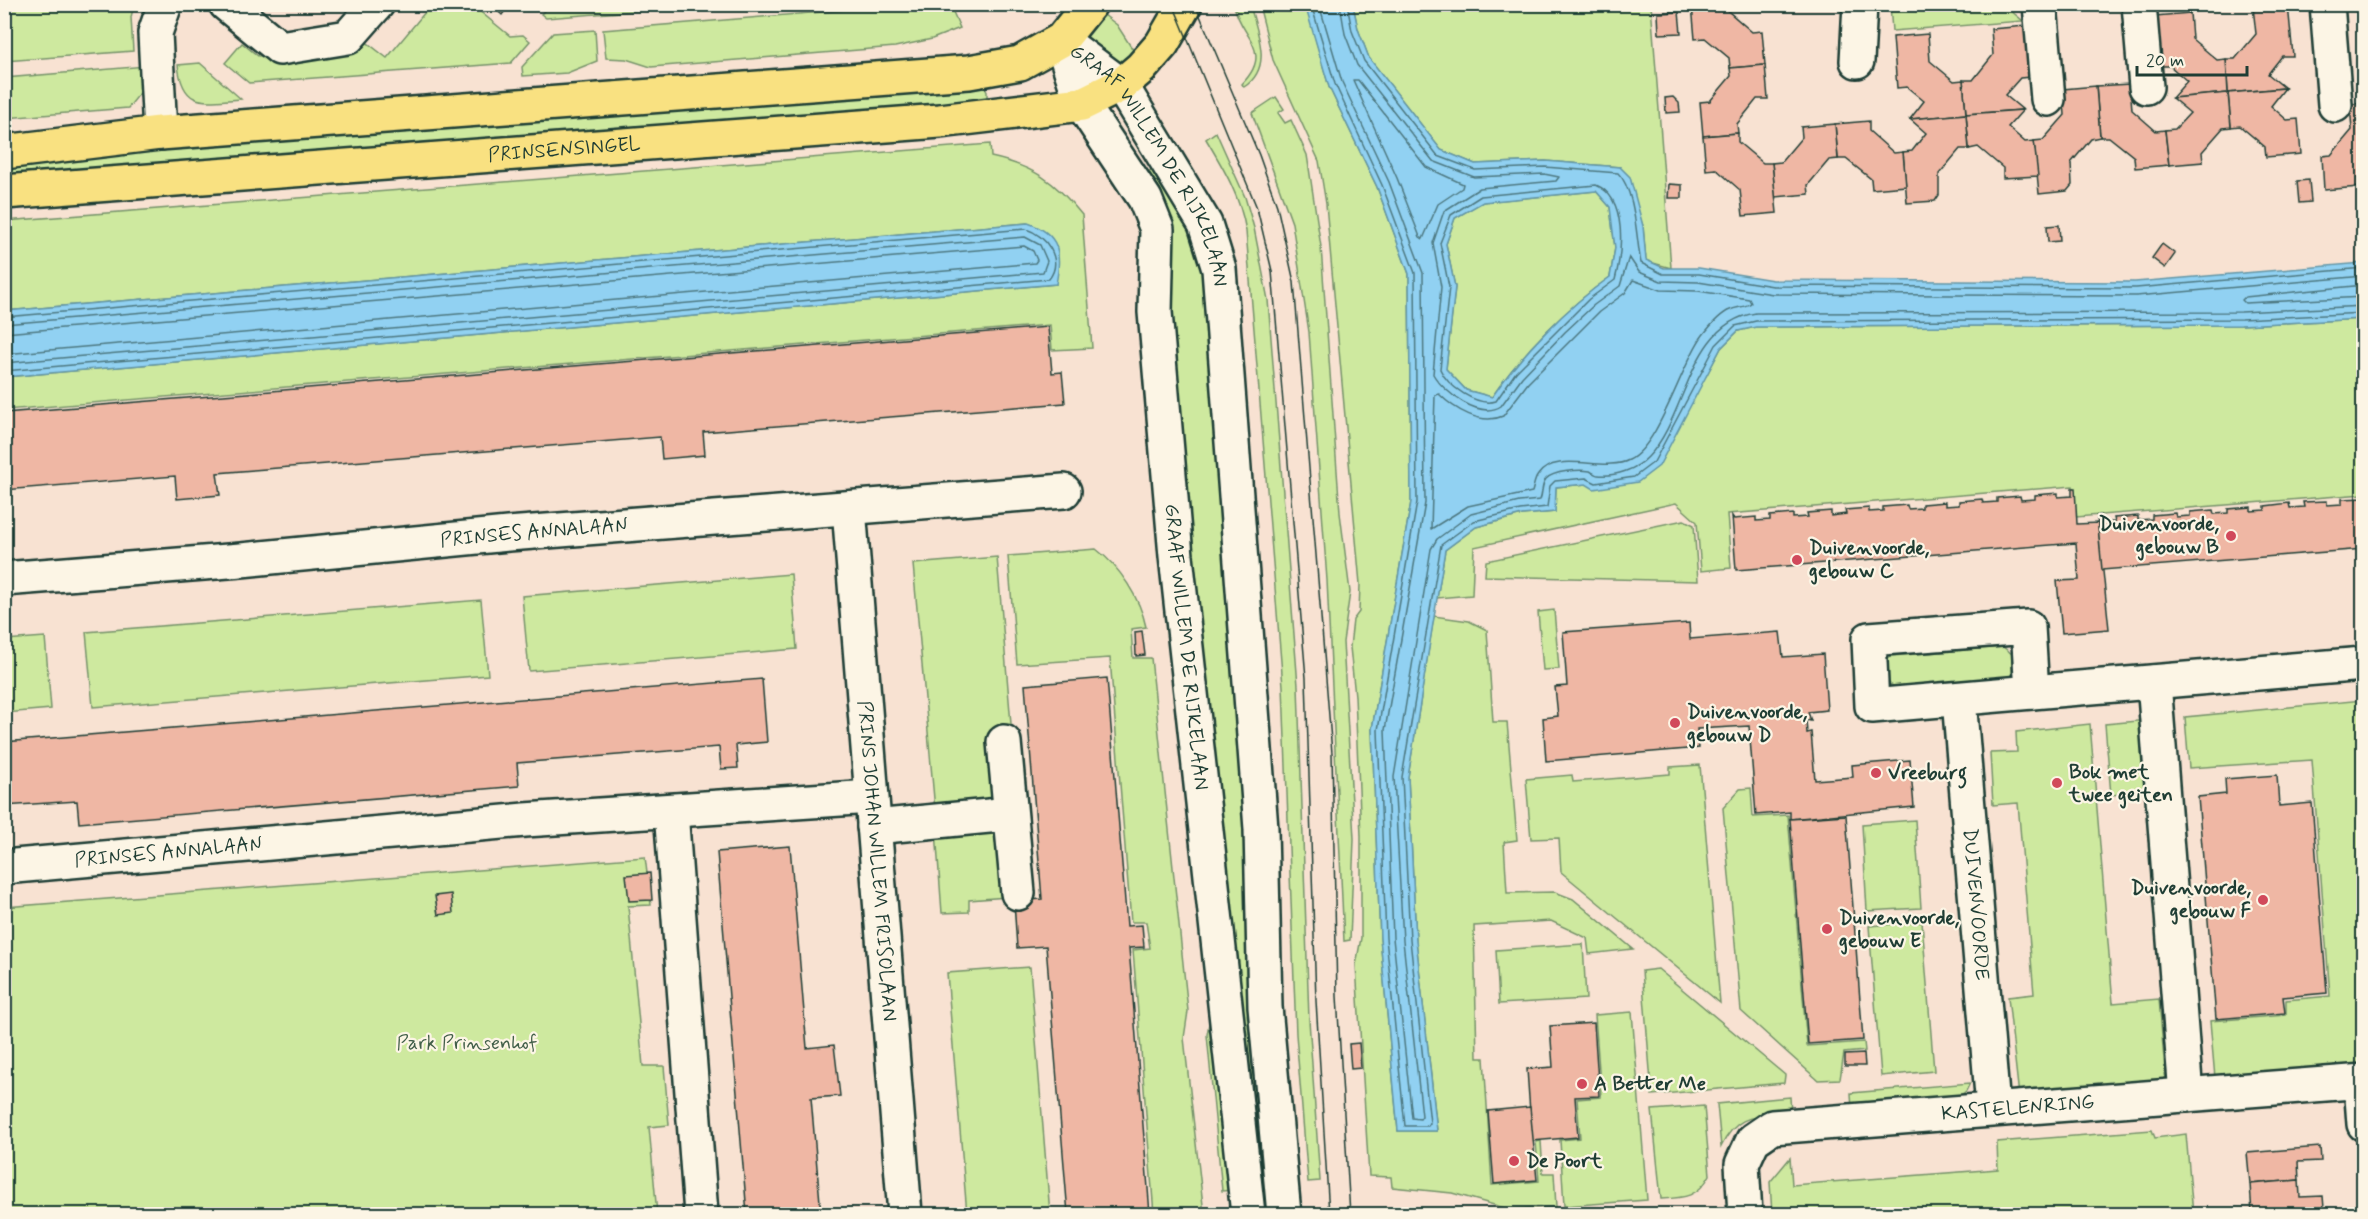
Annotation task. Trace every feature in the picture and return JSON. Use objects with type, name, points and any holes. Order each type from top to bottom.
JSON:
[{"type":"main road","points":[[4,152],[160,133],[969,72],[1020,63],[1061,40],[1090,4]]},
{"type":"main road","name":"PRINSENSINGEL","points":[[4,192],[940,121],[1082,104],[1121,85],[1141,68],[1162,44],[1185,4]]},
{"type":"street","points":[[160,133],[155,33],[165,4]]},
{"type":"street","points":[[226,4],[280,48],[348,37],[377,4]]},
{"type":"street","points":[[1857,62],[1860,4]]},
{"type":"street","points":[[2040,4],[2048,99]]},
{"type":"street","points":[[2139,4],[2145,87]]},
{"type":"street","points":[[2327,4],[2335,105]]},
{"type":"street","name":"GRAAF WILLEM DE RIJKELAAN","points":[[1061,40],[1121,85],[1205,224],[1219,269],[1261,829],[1265,1007],[1284,1215]]},
{"type":"street","name":"GRAAF WILLEM DE RIJKELAAN","points":[[1061,40],[1082,104],[1145,199],[1157,229],[1155,312],[1176,556],[1248,1215]]},
{"type":"street","name":"PRINSES ANNALAAN","points":[[4,579],[241,560],[508,534],[1064,491]]},
{"type":"street","name":"PRINS JOHAN WILLEM FRISOLAAN","points":[[849,508],[904,1215]]},
{"type":"street","points":[[2032,692],[2028,627],[1869,639],[1872,706],[2364,664]]},
{"type":"street","points":[[2154,682],[2187,1095]]},
{"type":"street","name":"DUIVENVOORDE","points":[[1959,699],[1993,1108]]},
{"type":"street","points":[[1004,742],[1018,893]]},
{"type":"street","points":[[670,811],[701,1215]]},
{"type":"street","name":"PRINSES ANNALAAN","points":[[4,867],[525,820],[670,811],[1010,814]]},
{"type":"street","points":[[2362,1082],[2364,1124]]},
{"type":"street","name":"KASTELENRING","points":[[1745,1215],[1742,1164],[1753,1140],[1772,1127],[1993,1108],[2362,1082]]},
{"type":"green space","points":[[921,4],[950,5],[960,28],[932,39],[895,47],[651,67],[626,59],[606,58],[603,30]]},
{"type":"green space","points":[[4,5],[134,5],[131,17],[133,51],[5,61]]},
{"type":"green space","points":[[431,5],[472,5],[510,36],[523,35],[530,41],[511,63],[249,83],[225,63],[242,43],[258,56],[353,49],[365,41],[387,58]]},
{"type":"green space","points":[[550,5],[683,5],[685,7],[546,18],[541,14]]},
{"type":"green space","points":[[1234,5],[1250,5],[1261,49],[1259,70],[1244,87],[1242,84],[1256,62],[1256,52],[1237,16]]},
{"type":"green space","points":[[1259,5],[1306,5],[1329,87],[1377,187],[1409,274],[1411,502],[1372,729],[1380,938],[1398,1131],[1437,1131],[1416,940],[1408,777],[1434,616],[1469,621],[1487,630],[1493,722],[1507,722],[1517,840],[1504,842],[1507,893],[1555,892],[1573,899],[1633,949],[1589,954],[1587,938],[1551,921],[1474,926],[1477,1058],[1484,1058],[1492,1185],[1539,1181],[1536,1142],[1541,1141],[1543,1173],[1554,1173],[1556,1207],[1508,1209],[1452,1193],[1392,1187],[1391,1177],[1369,1176],[1356,965],[1361,938],[1361,836],[1355,696],[1350,647],[1353,620],[1359,612],[1360,584],[1326,204],[1319,161],[1273,60]]},
{"type":"green space","points":[[1353,5],[1651,5],[1671,268],[1646,261],[1643,226],[1620,167],[1545,161],[1475,164],[1441,150],[1369,58],[1358,29]]},
{"type":"green space","points":[[1890,5],[2004,5],[2023,21],[1892,31]]},
{"type":"green space","points":[[1104,15],[1117,25],[1135,53],[1124,64],[1089,45],[1086,35]]},
{"type":"green space","points":[[595,30],[597,61],[567,73],[523,76],[522,67],[553,33]]},
{"type":"green space","points":[[200,63],[241,99],[207,101],[191,96],[185,90],[178,65]]},
{"type":"green space","points":[[146,66],[144,88],[128,108],[5,118],[5,78]]},
{"type":"green space","points":[[982,80],[987,92],[987,106],[5,182],[5,162]]},
{"type":"green space","points":[[1276,97],[1284,109],[1278,113],[1285,123],[1291,120],[1307,155],[1321,247],[1340,513],[1350,592],[1343,642],[1354,839],[1350,940],[1344,941],[1327,580],[1309,332],[1292,223],[1252,113]]},
{"type":"green space","points":[[1216,132],[1245,197],[1254,228],[1268,300],[1298,686],[1309,1020],[1320,1181],[1308,1182],[1296,1034],[1283,686],[1246,231],[1235,194],[1206,139]]},
{"type":"green space","points":[[990,144],[991,157],[1019,165],[1042,177],[1062,193],[1082,215],[1092,348],[1052,350],[1050,325],[5,410],[5,377],[1056,284],[1027,223],[5,311],[5,221]]},
{"type":"green space","points":[[1159,165],[1197,237],[1211,283],[1269,1186],[1253,1188],[1143,175]]},
{"type":"green space","points":[[1596,191],[1610,207],[1615,248],[1610,277],[1578,302],[1546,332],[1516,365],[1492,397],[1466,390],[1446,369],[1455,287],[1446,244],[1455,218],[1482,202]]},
{"type":"green space","points":[[2363,319],[2363,494],[2076,517],[2073,486],[1727,514],[1731,568],[1701,571],[1697,522],[1676,503],[1474,547],[1472,595],[1437,598],[1445,550],[1476,527],[1522,515],[1555,512],[1556,487],[1586,484],[1706,376],[1721,348],[1738,331],[1755,327],[2241,325]]},
{"type":"green space","points":[[1684,520],[1694,525],[1698,581],[1485,576],[1486,561]]},
{"type":"green space","points":[[1096,549],[1105,556],[1128,584],[1139,605],[1146,627],[1131,629],[1133,658],[1151,658],[1188,1011],[1184,1038],[1204,1214],[1154,1214],[1133,950],[1150,948],[1146,922],[1131,922],[1110,658],[1017,664],[1008,556]]},
{"type":"green space","points":[[997,557],[1012,736],[999,789],[987,805],[935,810],[913,564]]},
{"type":"green space","points":[[791,574],[797,649],[529,671],[522,596]]},
{"type":"green space","points":[[481,600],[488,675],[93,707],[86,632]]},
{"type":"green space","points":[[1554,610],[1559,669],[1543,670],[1538,612]]},
{"type":"green space","points":[[45,637],[51,709],[5,713],[5,640]]},
{"type":"green space","points":[[2003,647],[2012,654],[2012,673],[2009,678],[1904,686],[1893,686],[1886,682],[1885,660],[1891,656]]},
{"type":"green space","points":[[2363,700],[2364,1060],[2356,1069],[2215,1078],[2210,1021],[2286,1015],[2286,1000],[2330,996],[2312,760],[2189,768],[2185,717]]},
{"type":"green space","points":[[2148,720],[2155,791],[2111,795],[2105,724]]},
{"type":"green space","points":[[2090,724],[2113,1003],[2159,999],[2166,1084],[2019,1096],[2008,997],[2034,994],[2018,803],[1993,805],[1990,753],[2017,752],[2016,732]]},
{"type":"green space","points":[[1700,765],[1720,1003],[1561,872],[1559,838],[1531,839],[1526,779],[1572,775],[1573,782],[1670,774],[1670,767]]},
{"type":"green space","points":[[1751,788],[1753,817],[1788,815],[1807,1046],[1864,1042],[1865,1051],[1844,1053],[1840,1079],[1818,1080],[1741,1011],[1723,808],[1740,789]]},
{"type":"green space","points":[[1915,820],[1921,908],[1867,911],[1862,824]]},
{"type":"green space","points":[[997,830],[1007,897],[969,900],[969,912],[942,913],[936,831]]},
{"type":"green space","name":"Park Prinsenhof","points":[[645,857],[651,905],[628,906],[643,1066],[664,1066],[669,1125],[649,1127],[657,1214],[5,1214],[5,907]]},
{"type":"green space","points":[[1922,922],[1934,1071],[1881,1076],[1869,926]]},
{"type":"green space","points":[[1583,944],[1586,999],[1499,1004],[1496,950]]},
{"type":"green space","points":[[1030,967],[1050,1214],[967,1214],[947,973]]},
{"type":"green space","points":[[1658,969],[1785,1075],[1784,1083],[1652,1095],[1642,971]]},
{"type":"green space","points":[[1211,1011],[1233,1190],[1222,1191],[1207,1035]]},
{"type":"green space","points":[[1632,1012],[1647,1200],[1564,1206],[1560,1140],[1580,1138],[1577,1099],[1601,1097],[1595,1015]]},
{"type":"green space","points":[[1970,1083],[1966,1091],[1957,1098],[1852,1110],[1851,1093]]},
{"type":"green space","points":[[1790,1097],[1791,1114],[1749,1118],[1734,1127],[1721,1147],[1717,1104]]},
{"type":"green space","points":[[1704,1106],[1710,1175],[1701,1188],[1690,1195],[1661,1199],[1652,1110]]},
{"type":"green space","points":[[2152,1130],[2155,1138],[2186,1134],[2193,1214],[1772,1214],[1770,1182],[1790,1158],[1792,1185],[1998,1169],[1997,1142]]},
{"type":"water","points":[[1305,5],[1353,5],[1358,29],[1369,58],[1441,150],[1475,164],[1545,161],[1620,167],[1630,177],[1643,226],[1646,260],[1664,268],[1699,268],[1773,280],[2135,282],[2363,263],[2363,319],[2241,325],[1756,327],[1738,331],[1721,348],[1659,466],[1638,482],[1594,489],[1586,484],[1556,487],[1555,512],[1522,515],[1476,527],[1445,550],[1408,777],[1416,940],[1437,1131],[1398,1131],[1380,938],[1372,729],[1411,502],[1409,274],[1377,187],[1329,87]],"holes":[[[1596,191],[1610,207],[1615,248],[1610,277],[1578,302],[1546,332],[1517,364],[1492,397],[1466,390],[1446,369],[1455,287],[1446,244],[1455,218],[1483,202]]]},
{"type":"water","points":[[1028,223],[1047,233],[1053,239],[1059,263],[1056,284],[5,377],[5,311]]},
{"type":"building","points":[[490,4],[510,4],[502,15]]},
{"type":"building","points":[[1727,4],[1728,11],[1752,32],[1762,31],[1765,65],[1730,68],[1729,58],[1705,38],[1695,39],[1692,5]]},
{"type":"building","points":[[2288,5],[2293,56],[2282,56],[2268,74],[2285,88],[2228,93],[2226,59],[2235,59],[2256,34],[2253,7]]},
{"type":"building","points":[[1679,12],[1681,33],[1659,34],[1658,13]]},
{"type":"building","points":[[2190,13],[2192,39],[2217,60],[2226,59],[2228,93],[2172,98],[2187,81],[2170,66],[2160,66],[2155,16]]},
{"type":"building","points":[[2026,26],[2030,77],[2020,78],[2005,95],[2023,110],[1966,114],[1963,80],[1973,80],[1993,55],[1991,29]]},
{"type":"building","points":[[1928,34],[1930,61],[1954,81],[1963,80],[1966,114],[1910,119],[1924,101],[1907,87],[1897,88],[1893,37]]},
{"type":"building","points":[[1765,65],[1768,99],[1757,99],[1737,124],[1738,133],[1703,136],[1700,102],[1710,101],[1731,76],[1730,68]]},
{"type":"building","points":[[2130,84],[2132,110],[2156,131],[2165,130],[2169,165],[2135,168],[2134,157],[2109,137],[2100,137],[2096,86]]},
{"type":"building","points":[[2096,86],[2100,137],[2091,139],[2071,163],[2072,185],[2067,191],[2039,194],[2034,141],[2043,140],[2065,115],[2063,89]]},
{"type":"building","points":[[2285,88],[2271,106],[2287,120],[2298,119],[2301,154],[2266,157],[2265,147],[2240,126],[2231,127],[2228,93]]},
{"type":"building","points":[[2228,93],[2231,127],[2223,128],[2202,152],[2203,162],[2169,165],[2165,130],[2175,129],[2190,113],[2172,98]]},
{"type":"building","points":[[1673,97],[1679,103],[1680,112],[1666,113],[1665,98]]},
{"type":"building","points":[[2364,103],[2364,171],[2358,178],[2359,187],[2324,190],[2322,156],[2331,155],[2352,130],[2350,104]]},
{"type":"building","points":[[2023,110],[2008,127],[2025,142],[2034,141],[2038,176],[2003,178],[2003,168],[1978,147],[1969,149],[1966,114]]},
{"type":"building","points":[[1966,114],[1969,149],[1960,149],[1939,174],[1939,195],[1935,201],[1907,203],[1903,152],[1912,151],[1926,133],[1910,119]]},
{"type":"building","points":[[1869,121],[1869,131],[1894,153],[1903,152],[1906,186],[1872,189],[1871,179],[1846,159],[1838,159],[1835,124]]},
{"type":"building","points":[[1835,124],[1838,159],[1829,160],[1808,185],[1809,194],[1775,197],[1772,163],[1781,162],[1802,137],[1801,127]]},
{"type":"building","points":[[1738,133],[1738,142],[1763,163],[1772,163],[1777,213],[1743,216],[1740,190],[1716,169],[1706,170],[1703,136]]},
{"type":"building","points":[[2309,180],[2311,202],[2299,203],[2297,181]]},
{"type":"building","points":[[1669,184],[1682,185],[1682,198],[1668,198]]},
{"type":"building","points":[[2059,225],[2060,241],[2048,242],[2047,226]]},
{"type":"building","points":[[2162,244],[2175,254],[2165,268],[2152,258]]},
{"type":"building","points":[[1048,327],[1052,373],[1062,372],[1065,403],[703,432],[705,455],[662,459],[660,437],[217,473],[220,495],[177,499],[175,476],[4,490],[4,413]]},
{"type":"building","name":"Duivenvoorde, gebouw C","points":[[2072,488],[2075,488],[2077,524],[2098,523],[2109,629],[2062,633],[2057,581],[2079,580],[2076,543],[1736,570],[1732,516],[1734,519],[1756,517],[1756,521],[1770,520],[1770,516],[1793,514],[1793,518],[1808,517],[1807,513],[1831,511],[1831,516],[1846,514],[1845,510],[1869,508],[1869,512],[1883,511],[1883,507],[1907,505],[1908,509],[1922,508],[1922,504],[1945,502],[1945,506],[1959,505],[1959,501],[1982,499],[1983,503],[1997,502],[1997,498],[2020,496],[2021,500],[2035,499],[2035,495],[2058,493],[2058,497],[2072,496]]},
{"type":"building","name":"Duivenvoorde, gebouw B","points":[[2364,498],[2364,549],[2102,570],[2097,516],[2100,515],[2101,523],[2115,522],[2114,518],[2138,516],[2138,520],[2152,519],[2152,515],[2175,513],[2176,517],[2190,516],[2190,512],[2213,510],[2214,514],[2228,513],[2228,509],[2251,507],[2251,511],[2265,510],[2265,506],[2289,503],[2290,508],[2304,507],[2303,502],[2327,501],[2327,505],[2342,504],[2342,499]]},
{"type":"building","name":"Duivenvoorde, gebouw D","points":[[1689,623],[1690,639],[1780,632],[1783,657],[1823,654],[1827,710],[1808,712],[1811,721],[1806,720],[1807,733],[1811,732],[1815,780],[1853,777],[1852,765],[1910,760],[1914,807],[1790,819],[1790,812],[1756,815],[1749,726],[1697,729],[1699,748],[1546,761],[1543,718],[1558,716],[1555,687],[1567,686],[1563,632]]},
{"type":"building","points":[[1142,631],[1145,655],[1136,656],[1135,632]]},
{"type":"building","points":[[1107,678],[1127,926],[1142,925],[1144,947],[1129,948],[1150,1214],[1068,1214],[1046,946],[1017,948],[1014,901],[1042,899],[1025,685]]},
{"type":"building","points":[[762,679],[767,742],[736,745],[738,768],[721,769],[719,747],[517,763],[519,786],[79,823],[77,801],[4,806],[4,742]]},
{"type":"building","name":"Duivenvoorde, gebouw F","points":[[2277,775],[2279,806],[2312,803],[2327,993],[2283,997],[2285,1013],[2216,1019],[2198,797],[2226,794],[2225,779]]},
{"type":"building","name":"Duivenvoorde, gebouw E","points":[[1846,815],[1863,1040],[1808,1044],[1790,819]]},
{"type":"building","points":[[790,846],[807,1048],[834,1045],[840,1096],[811,1098],[821,1214],[747,1214],[717,852]]},
{"type":"building","points":[[650,873],[652,900],[629,901],[626,875]]},
{"type":"building","points":[[451,894],[453,913],[438,915],[435,896]]},
{"type":"building","points":[[1594,1023],[1599,1096],[1575,1097],[1578,1137],[1532,1141],[1527,1069],[1553,1067],[1550,1026]]},
{"type":"building","points":[[1359,1043],[1361,1068],[1351,1069],[1349,1044]]},
{"type":"building","points":[[1864,1054],[1865,1066],[1845,1066],[1845,1055]]},
{"type":"building","name":"De Poort","points":[[1530,1107],[1537,1180],[1494,1184],[1488,1111]]},
{"type":"building","points":[[2320,1147],[2321,1161],[2298,1162],[2299,1180],[2250,1184],[2247,1153]]},
{"type":"building","points":[[2299,1180],[2300,1197],[2323,1196],[2324,1208],[2252,1214],[2250,1184]]},
{"type":"building","points":[[2324,1208],[2325,1214],[2252,1214]]},
{"type":"tram line","points":[[1173,4],[1257,208],[1272,271],[1306,678],[1316,1001],[1329,1214]]},
{"type":"tram line","points":[[1195,4],[1259,155],[1277,206],[1294,282],[1332,753],[1337,996],[1350,1214]]},
{"type":"place","name":"Duivenvoorde, gebouw B","points":[[2231,536]]},
{"type":"place","name":"Duivenvoorde, gebouw C","points":[[1797,560]]},
{"type":"place","name":"Duivenvoorde, gebouw D","points":[[1675,723]]},
{"type":"place","name":"Vreeburg","points":[[1876,773]]},
{"type":"place","name":"Bok met twee geiten","points":[[2057,783]]},
{"type":"place","name":"Duivenvoorde, gebouw F","points":[[2263,900]]},
{"type":"place","name":"Duivenvoorde, gebouw E","points":[[1827,929]]},
{"type":"place","name":"A Better Me","points":[[1582,1084]]},
{"type":"place","name":"De Poort","points":[[1514,1161]]}]
